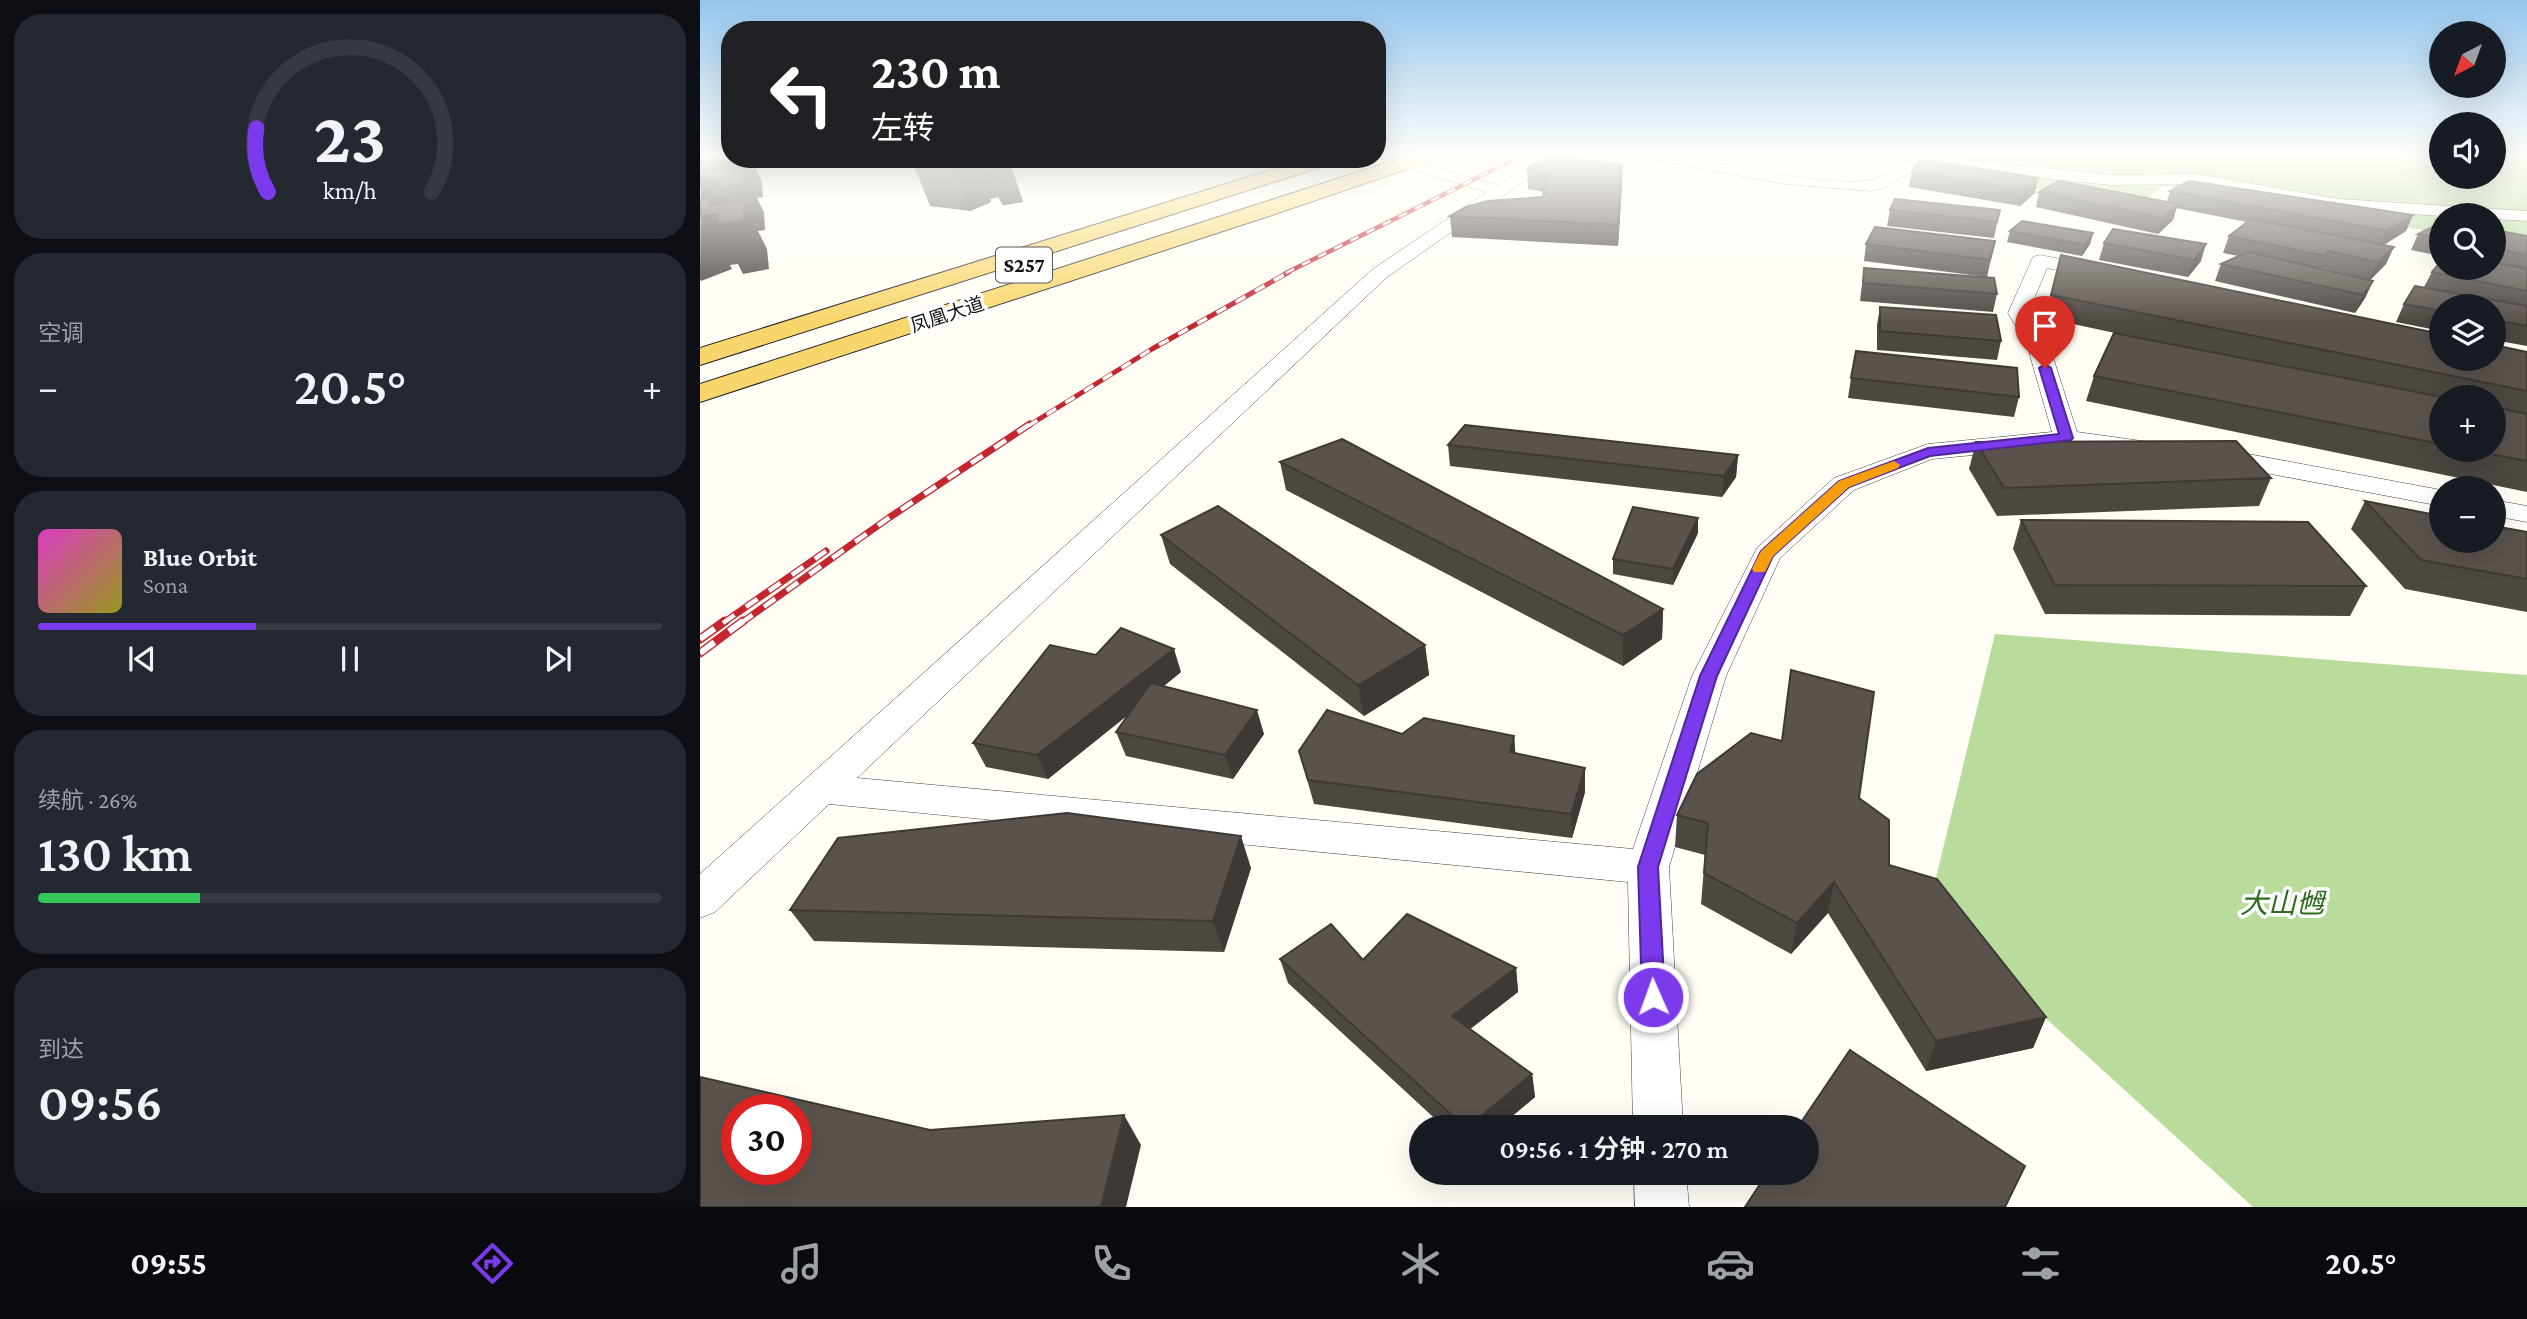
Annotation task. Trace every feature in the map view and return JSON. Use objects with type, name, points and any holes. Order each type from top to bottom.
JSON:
[{"type":"main road","name":"凤凰大道","points":[[700,357],[1164,210]]},
{"type":"main road","name":"S257","points":[[700,377],[1001,273],[1195,210]]},
{"type":"main road","name":"凤凰大道","points":[[700,393],[1270,210]]},
{"type":"main road","points":[[700,365],[1001,273]]},
{"type":"main road","points":[[700,416],[897,330]]},
{"type":"street","points":[[700,900],[1328,319],[1380,273],[1472,210]]},
{"type":"street","points":[[2373,210],[2429,221]]},
{"type":"street","points":[[2438,210],[2527,216]]},
{"type":"street","points":[[2066,438],[2038,345],[2018,313],[2040,261],[2120,276]]},
{"type":"street","points":[[1658,1115],[1648,867],[1709,676],[1766,554],[1844,484],[1928,452],[2066,438],[2229,458],[2429,496]]},
{"type":"street","points":[[2506,510],[2527,514]]},
{"type":"street","points":[[820,789],[1648,867]]},
{"type":"street","points":[[1661,1185],[1662,1207]]},
{"type":"green space","points":[[2307,210],[2429,210],[2429,231]]},
{"type":"green space","points":[[2506,210],[2527,210],[2527,248],[2506,244]]},
{"type":"green space","name":"大山乸","points":[[1995,634],[2527,675],[2527,1207],[2253,1207],[1928,911]]},
{"type":"building","points":[[700,210],[744,210],[744,220],[718,224],[718,214],[700,217]]},
{"type":"building","points":[[1460,210],[1619,210],[1618,225],[1450,216]]},
{"type":"building","points":[[1893,210],[2000,210],[1997,222]]},
{"type":"building","points":[[2126,210],[2171,210],[2163,218]]},
{"type":"building","points":[[2275,210],[2382,210],[2413,215],[2387,231]]},
{"type":"building","points":[[2251,219],[2394,247],[2378,262],[2328,251],[2325,256],[2229,236]]},
{"type":"building","points":[[2022,221],[2093,233],[2085,245],[2010,231]]},
{"type":"building","points":[[1875,227],[1995,241],[1990,260],[1866,244]]},
{"type":"building","points":[[2113,229],[2206,244],[2194,260],[2104,243]]},
{"type":"building","points":[[2429,229],[2429,236],[2418,234]]},
{"type":"building","points":[[2506,232],[2527,236],[2527,255],[2506,251]]},
{"type":"building","points":[[2248,252],[2373,281],[2363,295],[2221,264]]},
{"type":"building","points":[[2061,255],[2429,332],[2429,371],[2506,371],[2506,348],[2527,352],[2527,391],[2506,385],[2497,385],[2051,295]]},
{"type":"building","points":[[2506,265],[2527,269],[2527,291],[2472,280],[2506,280]]},
{"type":"building","points":[[1864,268],[1994,278],[1997,294],[1863,283]]},
{"type":"building","points":[[2415,286],[2460,294],[2429,294],[2429,309],[2404,304]]},
{"type":"building","points":[[2506,302],[2527,306],[2527,326],[2506,322]]},
{"type":"building","points":[[1880,307],[1996,315],[2001,341],[1880,331]]},
{"type":"building","points":[[2114,333],[2429,394],[2429,442],[2094,376]]},
{"type":"building","points":[[1856,351],[2017,368],[2019,397],[1851,378]]},
{"type":"building","points":[[2506,410],[2527,414],[2527,461],[2506,457]]},
{"type":"building","points":[[1465,425],[1738,455],[1724,476],[1448,445]]},
{"type":"building","points":[[1342,439],[1663,609],[1623,635],[1280,462]]},
{"type":"building","points":[[2236,441],[2271,478],[2004,488],[1976,442]]},
{"type":"building","points":[[2365,501],[2429,514],[2429,553],[2506,553],[2506,528],[2527,532],[2527,579],[2421,560]]},
{"type":"building","points":[[1218,506],[1425,645],[1358,685],[1161,535]]},
{"type":"building","points":[[1633,507],[1698,518],[1673,569],[1613,559]]},
{"type":"building","points":[[2021,520],[2308,522],[2366,586],[2055,585]]},
{"type":"building","points":[[1121,628],[1174,649],[1037,755],[973,743],[1050,645],[1096,655]]},
{"type":"building","points":[[1791,670],[1874,692],[1859,798],[1889,820],[1889,865],[1937,879],[2046,1017],[1936,1041],[1834,882],[1797,923],[1704,873],[1708,823],[1677,815],[1697,774],[1751,733],[1782,741]]},
{"type":"building","points":[[1151,683],[1257,710],[1225,755],[1116,732]]},
{"type":"building","points":[[1327,710],[1402,734],[1424,718],[1514,736],[1510,752],[1585,768],[1571,814],[1308,780],[1299,751]]},
{"type":"building","points":[[1067,813],[1241,836],[1213,921],[790,910],[838,838]]},
{"type":"building","points":[[1407,914],[1516,968],[1452,1016],[1532,1074],[1482,1115],[1452,1115],[1280,959],[1331,924],[1363,960]]},
{"type":"building","points":[[1850,1050],[2025,1166],[2005,1207],[1745,1207],[1759,1185],[1819,1185],[1819,1115],[1806,1115]]},
{"type":"building","points":[[700,1077],[774,1094],[721,1094],[721,1185],[812,1185],[812,1103],[930,1130],[1124,1115],[1101,1207],[700,1207]]},
{"type":"railway","points":[[1286,273],[1412,210]]},
{"type":"railway","points":[[1028,426],[1152,349],[1289,272]]},
{"type":"railway","points":[[741,623],[890,517],[1030,424]]},
{"type":"railway","points":[[723,623],[826,551]]},
{"type":"railway","points":[[700,639],[725,621]]},
{"type":"railway","points":[[700,653],[743,621]]},
{"type":"slow traffic","points":[[1759,569],[1766,554],[1844,484],[1894,465]]},
{"type":"route","points":[[1653,997],[1648,867],[1709,676],[1766,554],[1844,484],[1928,452],[2066,438],[2045,368]]}]
